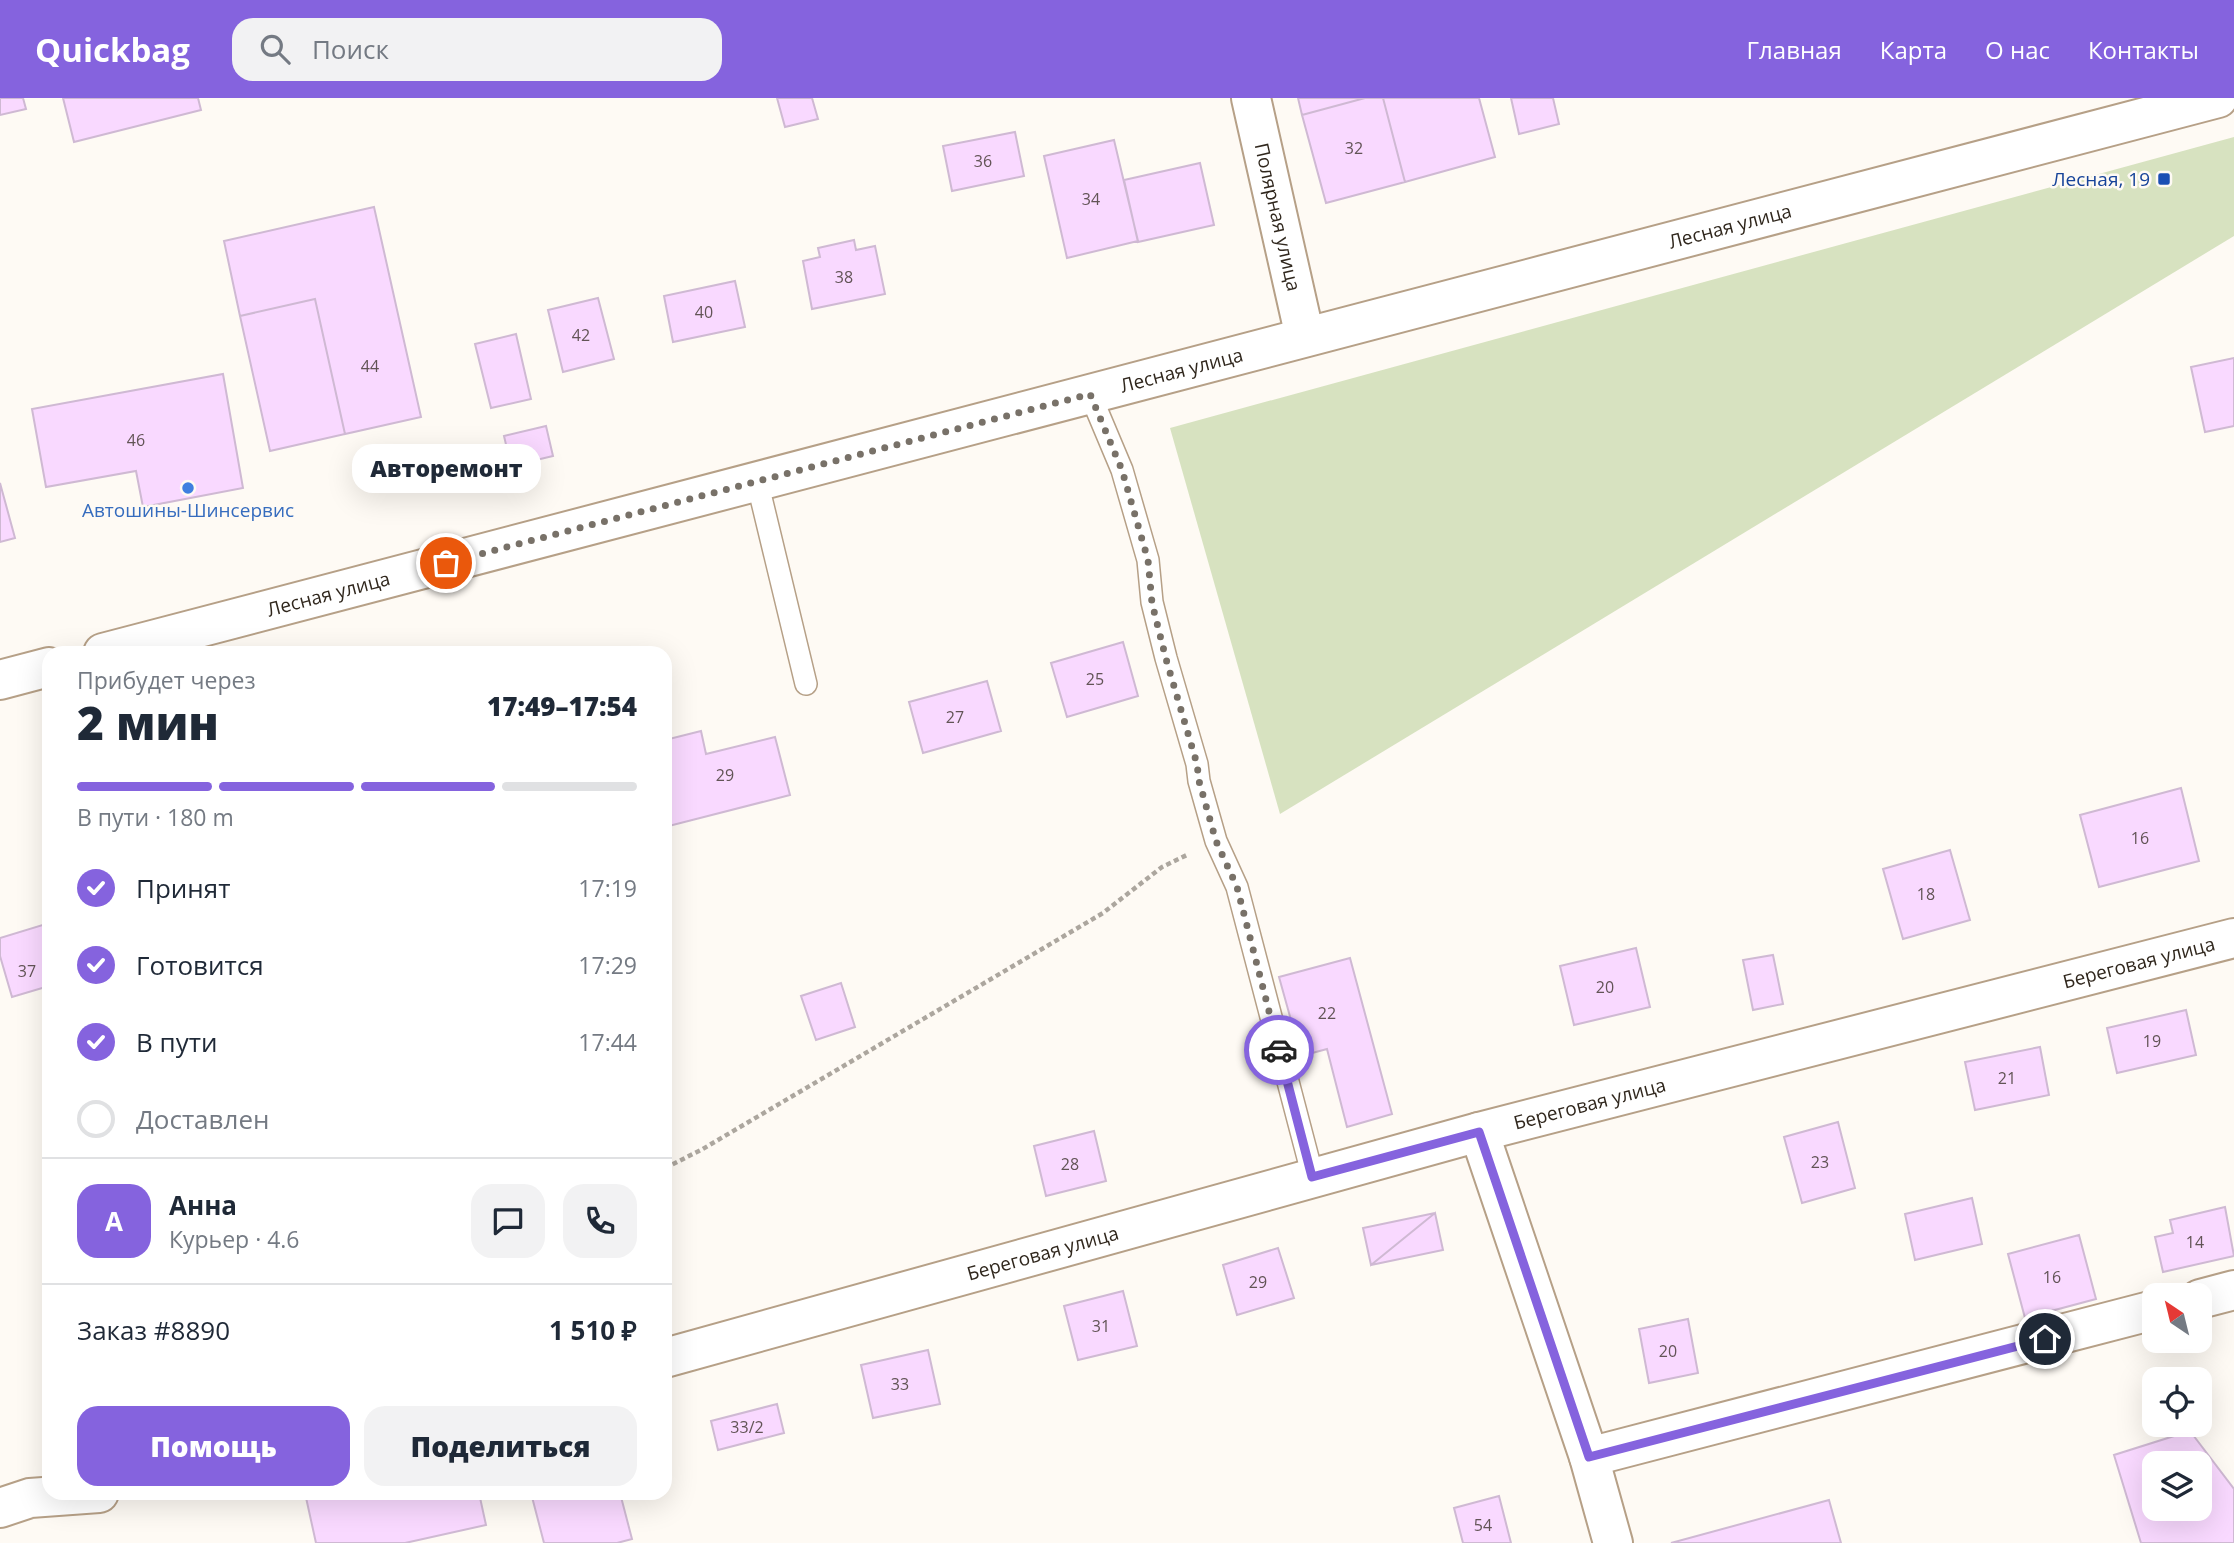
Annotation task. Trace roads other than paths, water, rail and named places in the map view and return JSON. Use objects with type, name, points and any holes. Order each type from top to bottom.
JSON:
[{"type":"street","name":"Полярная улица","points":[[1251,98],[1305,337]]},
{"type":"street","name":"Лесная улица","points":[[130,646],[2218,98]]},
{"type":"street","points":[[0,680],[42,669]]},
{"type":"street","name":"Береговая улица","points":[[672,1356],[1479,1132],[2234,938]]},
{"type":"street","points":[[1479,1132],[1589,1457],[1613,1543]]},
{"type":"street","points":[[2212,1295],[2234,1290]]},
{"type":"street","points":[[1589,1457],[2142,1313]]},
{"type":"street","points":[[0,1508],[30,1498],[42,1497]]},
{"type":"lane","points":[[1090,394],[1122,470],[1148,560],[1152,603],[1216,841],[1237,887],[1312,1177]]},
{"type":"lane","points":[[757,481],[806,684]]},
{"type":"place","name":"Лесная, 19","points":[[2164,179]]},
{"type":"place","name":"Автошины-Шинсервис","points":[[188,488]]},
{"type":"place","name":"Авторемонт","points":[[446,563]]}]
